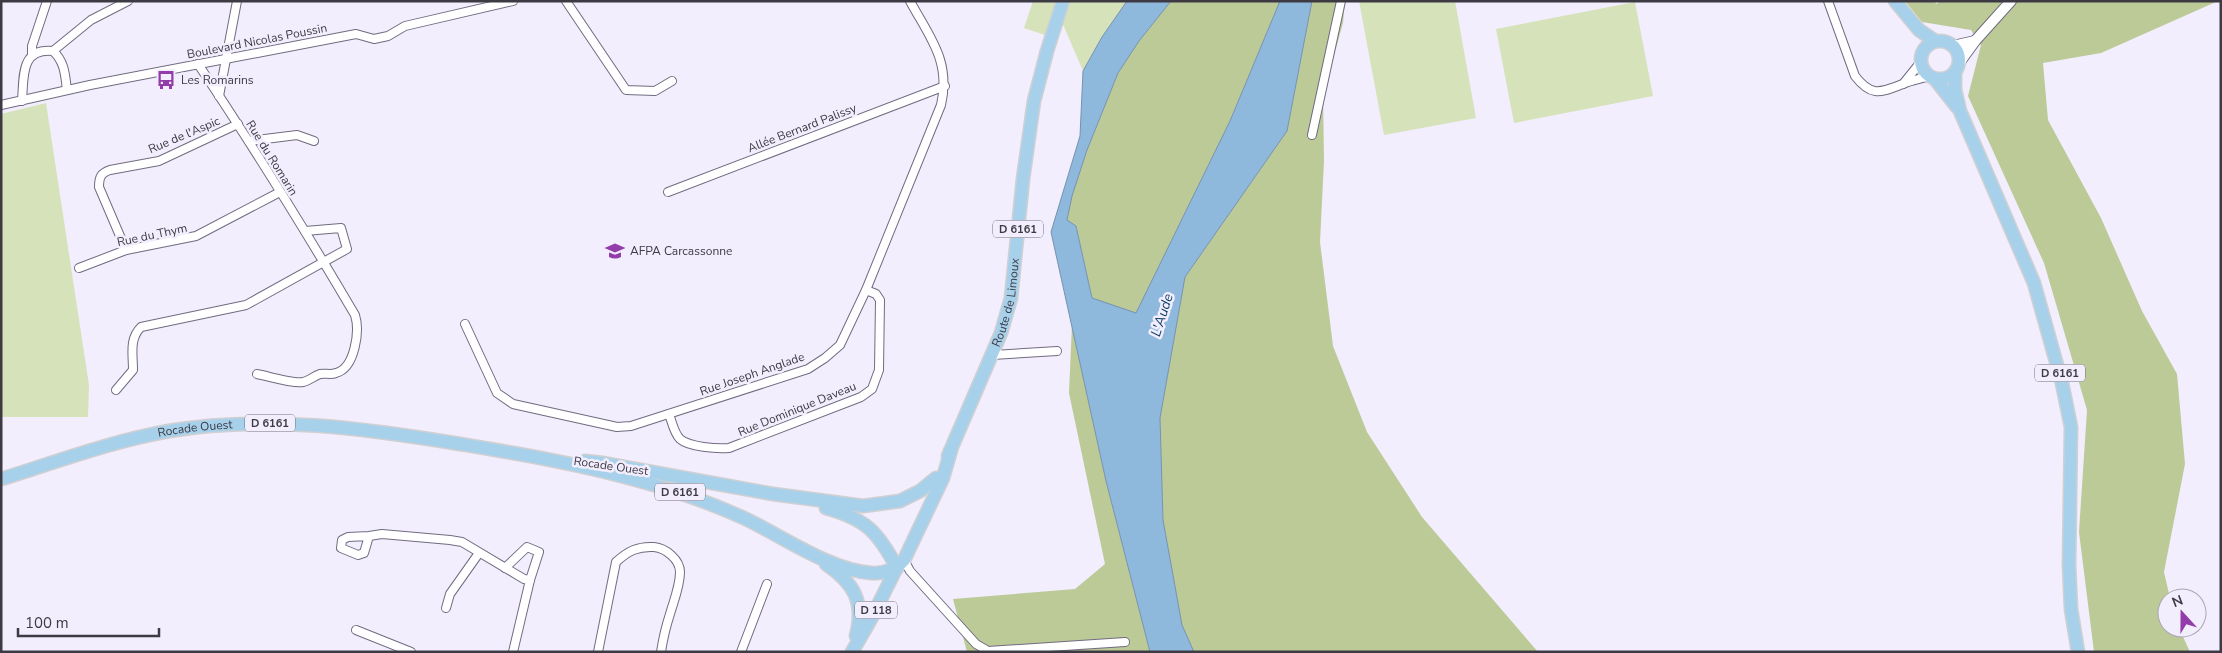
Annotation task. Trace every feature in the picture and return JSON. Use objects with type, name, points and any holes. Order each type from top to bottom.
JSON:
[{"type":"main road","name":"Route de Limoux","points":[[951,450],[1001,333],[1011,298],[1023,179],[1034,101],[1063,1]]},
{"type":"main road","points":[[1897,5],[1919,30],[1934,41]]},
{"type":"main road","points":[[1897,5],[1921,57],[1923,70],[1932,78],[1946,78],[1957,68],[1957,51],[1945,41],[1934,41],[1929,44],[1921,57]]},
{"type":"main road","name":"D 6161","points":[[1957,68],[1955,90],[1960,111],[2034,283],[2062,383],[2071,427],[2068,565],[2071,609],[2078,652]]},
{"type":"main road","name":"D 6161","points":[[1932,78],[1960,111]]},
{"type":"main road","name":"Rocade Ouest","points":[[1,479],[122,442],[168,431],[218,425],[314,424],[371,430],[543,458],[631,478],[694,496],[747,520],[808,552],[855,571],[880,574],[904,566]]},
{"type":"main road","name":"D 6161","points":[[904,566],[936,478],[951,450]]},
{"type":"main road","name":"D 6161","points":[[904,566],[943,478],[951,450]]},
{"type":"main road","name":"Rocade Ouest","points":[[543,458],[602,462],[773,494],[863,506],[900,501],[920,491],[936,478]]},
{"type":"main road","points":[[773,494],[841,512],[863,522],[904,566]]},
{"type":"main road","name":"Rocade Ouest","points":[[808,552],[840,574],[850,586],[857,601],[860,620],[852,651]]},
{"type":"main road","name":"D 118","points":[[852,651],[904,566]]},
{"type":"street","points":[[22,100],[26,63],[32,55],[32,46],[47,1]]},
{"type":"street","points":[[32,55],[53,51],[92,20],[128,1]]},
{"type":"street","points":[[219,96],[237,1]]},
{"type":"street","name":"Boulevard Nicolas Poussin","points":[[2,105],[67,90],[356,34],[374,39],[388,36],[405,26],[513,1]]},
{"type":"street","points":[[566,1],[626,90],[655,91],[672,81]]},
{"type":"street","name":"Rue Joseph Anglade","points":[[465,324],[497,393],[513,404],[617,427],[631,426],[808,368],[825,358],[840,345],[866,290],[941,105],[945,86],[939,53],[910,1]]},
{"type":"street","points":[[1312,135],[1341,1]]},
{"type":"street","points":[[1828,1],[1855,76],[1870,90],[1884,92],[1903,84],[1932,78]]},
{"type":"street","points":[[1957,68],[1975,41],[2011,1]]},
{"type":"street","points":[[1953,46],[1975,41]]},
{"type":"street","points":[[53,51],[60,57],[63,65],[67,90]]},
{"type":"street","points":[[1903,84],[1921,57]]},
{"type":"street","name":"Rue du Romarin","points":[[198,64],[305,231],[355,316],[358,325],[358,337],[344,368],[337,373],[320,374],[302,383],[257,374]]},
{"type":"street","name":"Allée Bernard Palissy","points":[[668,192],[945,86]]},
{"type":"street","name":"Rue de l'Aspic","points":[[126,250],[99,187],[99,178],[102,173],[159,161],[238,124]]},
{"type":"street","points":[[249,141],[297,135],[314,141]]},
{"type":"street","name":"Rue du Thym","points":[[80,268],[126,250],[196,236],[280,192]]},
{"type":"street","points":[[116,390],[133,370],[132,341],[135,332],[141,327],[246,305],[347,249],[341,228],[305,231]]},
{"type":"street","name":"Rue Dominique Daveau","points":[[669,414],[676,433],[681,440],[714,450],[729,448],[861,397],[872,389],[879,370],[880,300],[876,294],[866,290]]},
{"type":"street","points":[[992,355],[1057,352]]},
{"type":"street","points":[[369,536],[382,534],[462,542],[504,568],[524,579],[530,580]]},
{"type":"street","points":[[598,652],[616,562],[627,552],[643,546],[658,548],[675,558],[680,570],[678,586],[664,632],[661,652]]},
{"type":"street","points":[[504,568],[527,547],[539,552],[530,580],[513,652]]},
{"type":"street","points":[[446,608],[450,594],[479,553]]},
{"type":"street","points":[[904,566],[976,644],[988,651],[1024,651],[1125,642]]},
{"type":"street","points":[[740,652],[767,584]]},
{"type":"street","points":[[356,630],[412,652]]},
{"type":"green space","points":[[1033,1],[1056,1],[1045,35],[1024,28]]},
{"type":"green space","points":[[1068,1],[1127,1],[1102,37],[1083,71],[1062,22]]},
{"type":"green space","points":[[1171,1],[1280,1],[1230,121],[1136,314],[1092,298],[1076,226],[1067,220],[1072,196],[1087,150],[1118,73],[1139,41]]},
{"type":"green space","points":[[1312,1],[1345,1],[1343,23],[1323,95],[1324,161],[1320,242],[1333,346],[1367,432],[1422,517],[1538,652],[1194,652],[1182,625],[1163,520],[1160,418],[1185,277],[1287,131]]},
{"type":"green space","points":[[1359,1],[1455,1],[1476,118],[1384,135]]},
{"type":"green space","points":[[1905,1],[1935,1],[1936,4],[1941,1],[2218,1],[2101,53],[2043,63],[2048,120],[2101,218],[2142,311],[2177,374],[2185,464],[2164,572],[2168,588],[2157,588],[2157,638],[2184,638],[2190,652],[2094,652],[2079,532],[2087,410],[2044,263],[1968,96],[1981,45],[1971,30],[1922,22]]},
{"type":"green space","points":[[1635,2],[1653,96],[1514,123],[1496,29]]},
{"type":"green space","points":[[46,103],[89,385],[88,417],[1,417],[1,114]]},
{"type":"green space","points":[[1072,324],[1106,481],[1150,652],[967,652],[953,599],[1075,589],[1105,564],[1069,393]]},
{"type":"water","name":"L'Aude","points":[[1127,1],[1171,1],[1139,41],[1118,73],[1087,150],[1072,196],[1067,220],[1076,226],[1092,298],[1136,313],[1230,121],[1280,1],[1312,1],[1287,131],[1185,277],[1160,418],[1163,520],[1182,625],[1194,652],[1150,652],[1106,481],[1051,232],[1080,136],[1083,71],[1102,37]]},
{"type":"place","name":"Les Romarins","points":[[166,80]]},
{"type":"place","name":"AFPA Carcassonne","points":[[615,251]]}]
